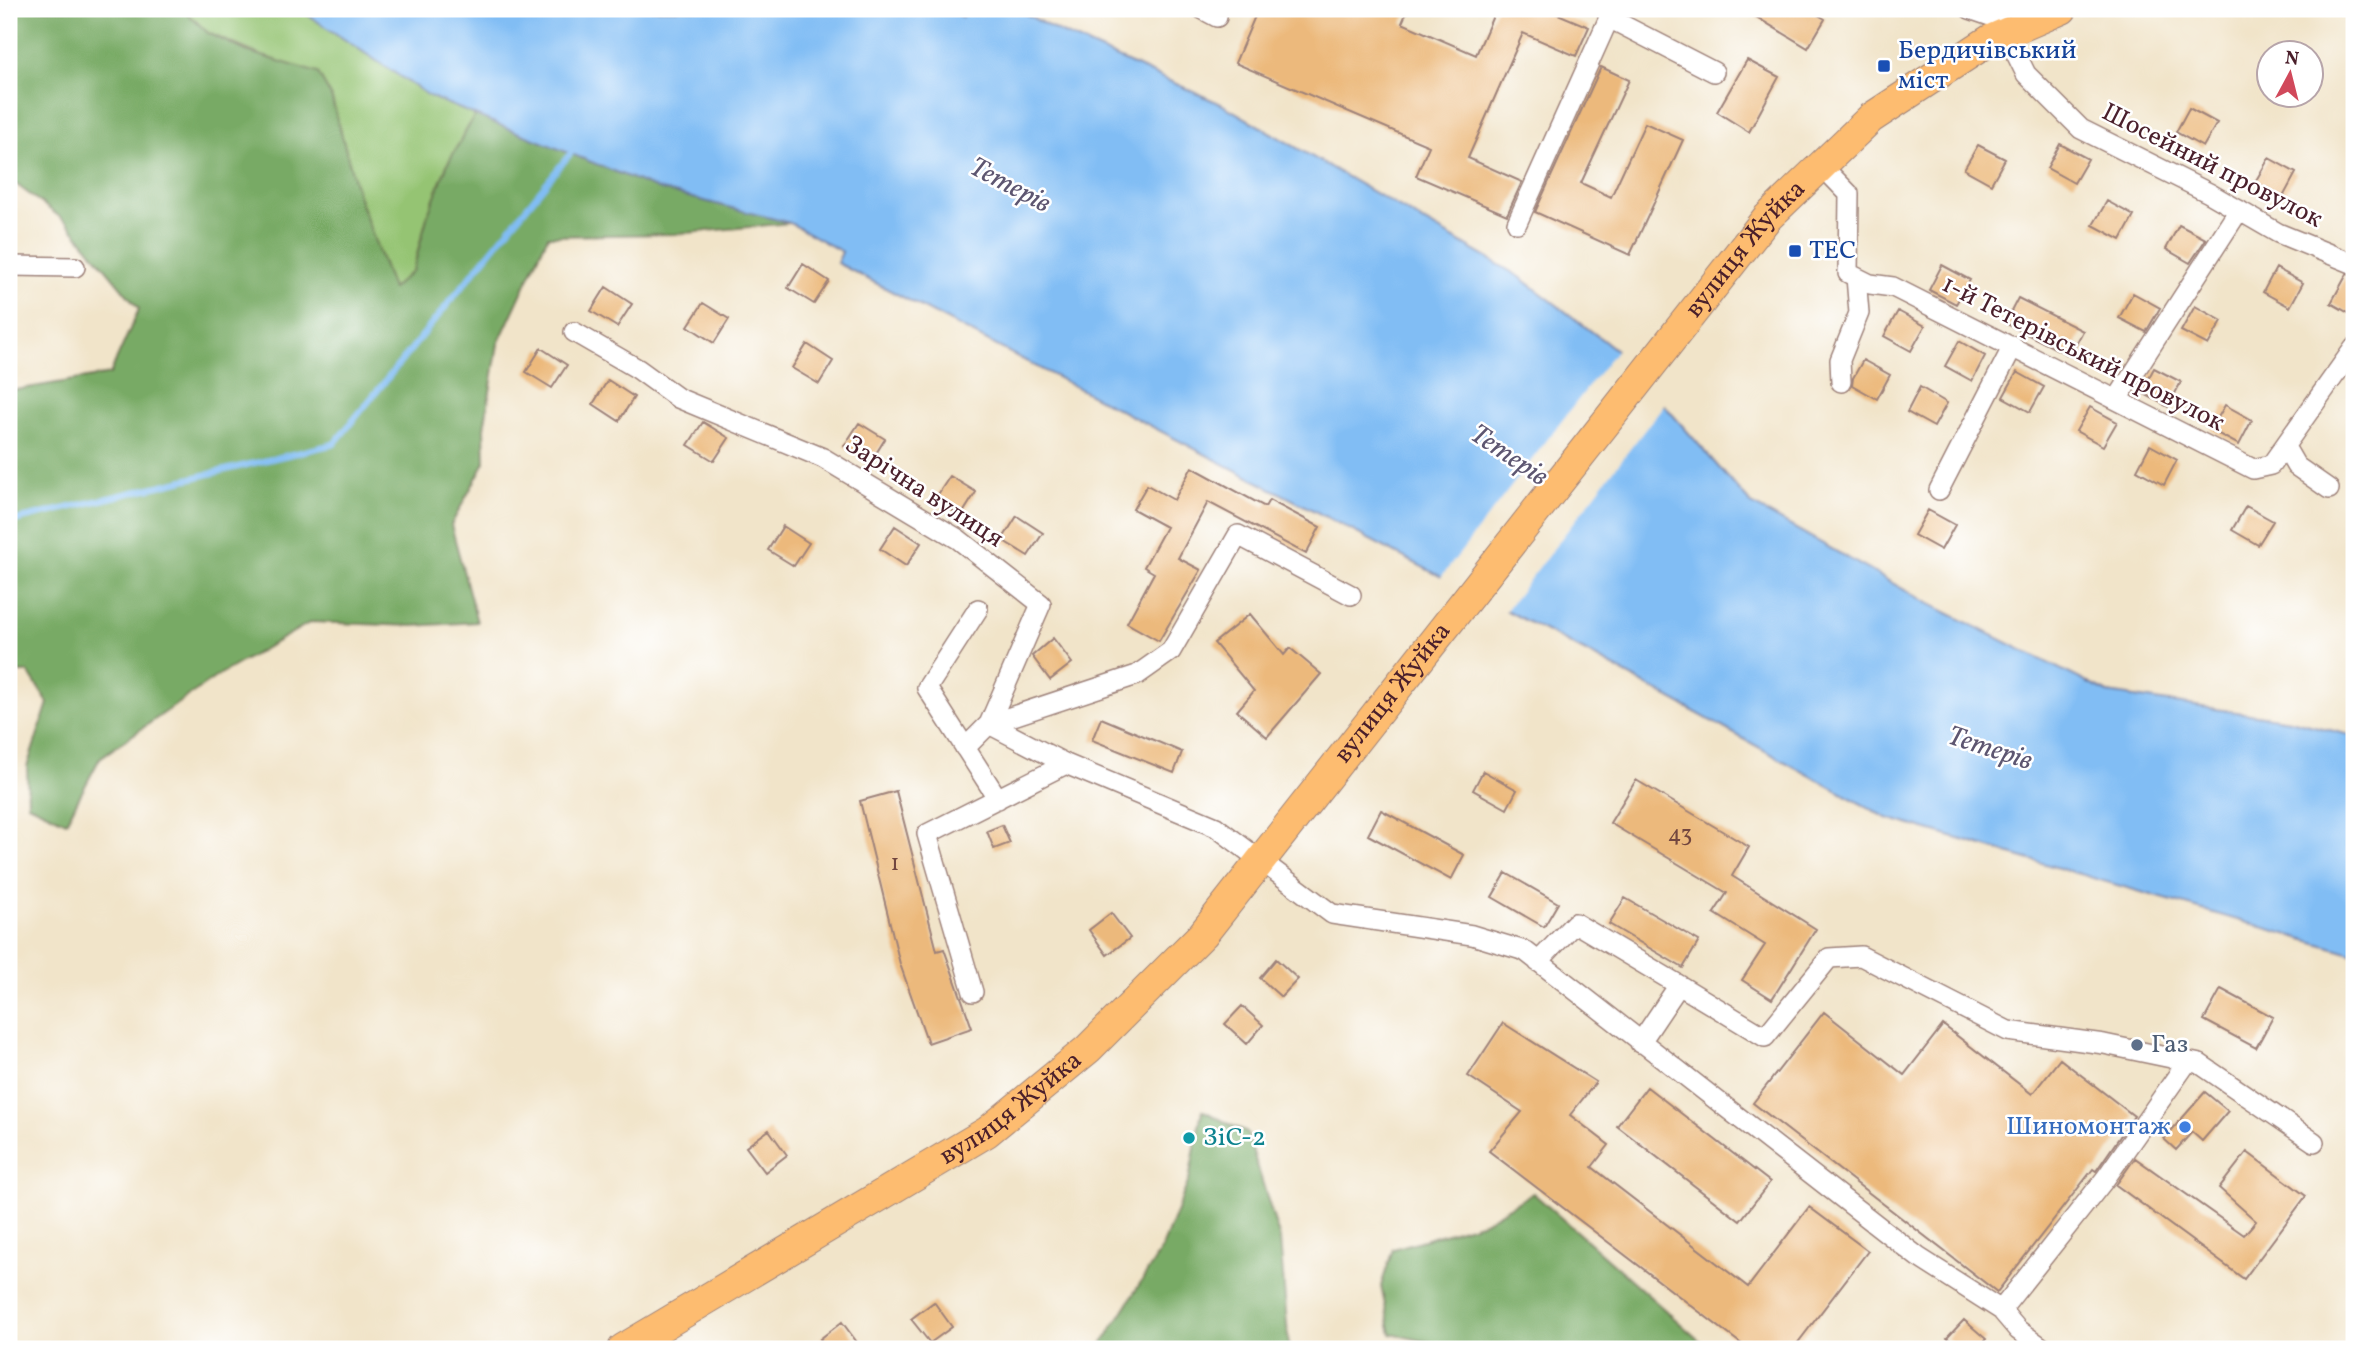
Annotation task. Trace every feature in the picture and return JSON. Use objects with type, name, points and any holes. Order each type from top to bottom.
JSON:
[{"type":"highway","name":"вулиця Жуйка","points":[[623,1349],[987,1132],[1088,1049],[1203,934],[1767,218],[1871,118],[1990,40],[2062,9]]},
{"type":"street","points":[[1970,9],[1999,19],[2006,33]]},
{"type":"street","points":[[1517,223],[1607,13],[1714,72]]},
{"type":"street","name":"Шосейний провулок","points":[[2006,33],[2026,74],[2081,129],[2239,210],[2278,233],[2354,264]]},
{"type":"street","points":[[1822,166],[1849,194],[1848,273],[1856,277],[1860,313],[1840,360],[1841,382]]},
{"type":"street","points":[[2117,400],[2239,210]]},
{"type":"street","points":[[9,266],[75,267]]},
{"type":"street","name":"1-й Тетерівський провулок","points":[[1856,277],[1870,284],[1893,287],[2253,469],[2271,464],[2354,348]]},
{"type":"street","name":"Зарічна вулиця","points":[[574,332],[638,369],[678,398],[823,458],[958,539],[1041,604],[989,724]]},
{"type":"street","points":[[1939,490],[2013,346]]},
{"type":"street","points":[[2285,447],[2296,466],[2329,489]]},
{"type":"street","points":[[965,748],[989,724],[1138,675],[1171,652],[1238,535],[1351,595]]},
{"type":"street","points":[[978,609],[927,688],[998,799]]},
{"type":"street","points":[[989,724],[1066,764],[1216,827],[1332,914],[1472,936],[1525,951],[1918,1257],[2001,1310],[2018,1329],[2044,1349]]},
{"type":"street","points":[[973,992],[927,834],[1066,764]]},
{"type":"street","points":[[1538,962],[1575,923],[1765,1037],[1829,958],[1861,956],[2008,1031],[2104,1044],[2200,1064],[2314,1142]]},
{"type":"street","points":[[1640,1043],[1679,985]]},
{"type":"street","points":[[2001,1310],[2105,1179],[2188,1061]]},
{"type":"green space","points":[[9,9],[183,9],[208,33],[246,51],[318,73],[331,96],[358,195],[392,289],[413,270],[428,214],[448,163],[475,115],[658,189],[790,223],[676,234],[548,236],[498,344],[484,428],[485,462],[451,525],[477,622],[412,626],[311,622],[217,676],[100,758],[66,822],[28,804],[27,767],[48,703],[28,672],[9,672],[9,391],[110,374],[139,309],[68,223],[9,179]]},
{"type":"green space","points":[[183,9],[299,9],[431,97],[475,115],[448,163],[428,214],[413,270],[392,289],[358,195],[331,96],[269,59],[208,33]]},
{"type":"green space","points":[[1202,1110],[1247,1133],[1280,1239],[1289,1349],[1099,1349],[1161,1250],[1189,1180]]},
{"type":"green space","points":[[1533,1193],[1709,1349],[1463,1349],[1391,1334],[1381,1286],[1393,1249],[1484,1222]]},
{"type":"water","name":"Тетерів","points":[[299,9],[947,9],[962,17],[967,9],[1017,9],[1055,30],[1221,104],[1520,277],[1616,350],[1750,503],[1928,603],[2108,693],[2290,720],[2354,736],[2354,954],[1887,818],[1586,652],[837,263],[842,252],[790,223],[658,189],[431,97]]},
{"type":"pier","points":[[1618,348],[1666,402],[1504,613],[1439,580]]},
{"type":"building","points":[[1258,9],[1408,9],[1402,23],[1476,55],[1496,9],[1546,9],[1589,27],[1576,56],[1523,33],[1468,158],[1522,182],[1507,215],[1416,176],[1429,146],[1235,63]]},
{"type":"building","points":[[1743,9],[1808,9],[1825,19],[1808,48]]},
{"type":"building","points":[[1747,60],[1779,77],[1749,132],[1717,112]]},
{"type":"building","points":[[1601,67],[1629,80],[1581,183],[1611,197],[1645,123],[1683,140],[1630,255],[1535,212]]},
{"type":"building","points":[[2189,108],[2217,123],[2203,147],[2176,132]]},
{"type":"building","points":[[2060,144],[2088,159],[2074,183],[2047,168]]},
{"type":"building","points":[[1978,145],[2005,159],[1991,184],[1964,169]]},
{"type":"building","points":[[2269,158],[2296,173],[2283,197],[2255,182]]},
{"type":"building","points":[[2107,201],[2134,216],[2121,240],[2093,225]]},
{"type":"building","points":[[2179,225],[2206,239],[2190,263],[2166,249]]},
{"type":"building","points":[[803,264],[829,281],[814,304],[788,288]]},
{"type":"building","points":[[1942,265],[1970,280],[1956,304],[1929,290]]},
{"type":"building","points":[[2276,268],[2303,283],[2290,307],[2263,292]]},
{"type":"building","points":[[2347,274],[2354,276],[2354,316],[2331,303]]},
{"type":"building","points":[[606,287],[632,304],[617,327],[591,311]]},
{"type":"building","points":[[2133,293],[2160,308],[2146,332],[2119,318]]},
{"type":"building","points":[[2018,298],[2083,331],[2070,356],[2005,323]]},
{"type":"building","points":[[703,303],[729,319],[714,343],[688,326]]},
{"type":"building","points":[[2195,306],[2222,321],[2208,345],[2181,331]]},
{"type":"building","points":[[1898,311],[1925,326],[1911,351],[1884,336]]},
{"type":"building","points":[[1959,341],[1985,356],[1972,381],[1945,366]]},
{"type":"building","points":[[807,344],[833,361],[819,384],[792,368]]},
{"type":"building","points":[[541,348],[567,365],[552,388],[526,372]]},
{"type":"building","points":[[1863,360],[1890,375],[1877,399],[1852,385]]},
{"type":"building","points":[[2154,368],[2181,382],[2168,407],[2141,392]]},
{"type":"building","points":[[2017,372],[2044,387],[2030,412],[2003,397]]},
{"type":"building","points":[[608,380],[634,397],[619,421],[593,404]]},
{"type":"building","points":[[1920,387],[1947,403],[1934,427],[1907,412]]},
{"type":"building","points":[[2225,405],[2252,420],[2239,445],[2211,430]]},
{"type":"building","points":[[2090,407],[2117,422],[2103,446],[2076,431]]},
{"type":"building","points":[[703,422],[729,438],[714,461],[688,445]]},
{"type":"building","points":[[859,423],[885,439],[870,463],[844,446]]},
{"type":"building","points":[[2150,445],[2177,460],[2164,485],[2137,470]]},
{"type":"building","points":[[1192,467],[1265,507],[1269,500],[1320,527],[1306,554],[1208,502],[1178,558],[1201,570],[1159,641],[1127,623],[1154,573],[1144,567],[1166,527],[1133,509],[1147,485],[1174,500]]},
{"type":"building","points":[[950,476],[976,492],[961,516],[935,499]]},
{"type":"building","points":[[2246,506],[2273,521],[2258,545],[2232,530]]},
{"type":"building","points":[[1928,510],[1955,525],[1941,550],[1914,535]]},
{"type":"building","points":[[1017,516],[1043,533],[1028,556],[1002,540]]},
{"type":"building","points":[[783,526],[809,543],[794,566],[768,550]]},
{"type":"building","points":[[895,526],[921,543],[906,566],[880,549]]},
{"type":"building","points":[[1250,614],[1284,655],[1290,648],[1321,674],[1267,737],[1237,711],[1254,691],[1214,643]]},
{"type":"building","points":[[1053,638],[1072,663],[1050,680],[1032,656]]},
{"type":"building","points":[[1101,718],[1182,752],[1174,773],[1092,740]]},
{"type":"building","points":[[1483,771],[1517,790],[1507,809],[1473,790]]},
{"type":"building","points":[[1636,780],[1749,847],[1732,876],[1816,929],[1772,999],[1742,980],[1765,945],[1714,913],[1727,893],[1610,823]]},
{"type":"building","points":[[896,791],[937,951],[944,949],[972,1028],[928,1043],[900,964],[860,801]]},
{"type":"building","points":[[1381,810],[1464,855],[1451,880],[1368,835]]},
{"type":"building","points":[[1002,825],[1010,843],[994,849],[987,831]]},
{"type":"building","points":[[1506,873],[1558,903],[1544,927],[1492,897]]},
{"type":"building","points":[[1625,898],[1699,941],[1683,968],[1609,924]]},
{"type":"building","points":[[1111,913],[1130,938],[1107,955],[1089,930]]},
{"type":"building","points":[[1276,959],[1298,979],[1281,997],[1260,978]]},
{"type":"building","points":[[2221,989],[2273,1017],[2256,1048],[2204,1020]]},
{"type":"building","points":[[1242,1006],[1263,1025],[1247,1044],[1225,1024]]},
{"type":"building","points":[[1824,1012],[1904,1075],[1943,1025],[2032,1094],[2060,1059],[2134,1116],[2096,1171],[2093,1169],[1997,1292],[1753,1103]]},
{"type":"building","points":[[1503,1023],[1596,1082],[1570,1115],[1609,1145],[1592,1167],[1748,1287],[1809,1207],[1868,1251],[1793,1349],[1748,1349],[1489,1151],[1522,1112],[1468,1076]]},
{"type":"building","points":[[1647,1087],[1770,1182],[1740,1221],[1617,1126]]},
{"type":"building","points":[[2205,1092],[2228,1111],[2202,1141],[2192,1132],[2176,1150],[2164,1139]]},
{"type":"building","points":[[769,1130],[787,1155],[765,1172],[746,1147]]},
{"type":"building","points":[[2247,1152],[2306,1196],[2244,1279],[2116,1185],[2135,1158],[2244,1235],[2256,1221],[2219,1188]]},
{"type":"building","points":[[934,1302],[952,1327],[930,1343],[911,1319]]},
{"type":"building","points":[[1964,1320],[1986,1339],[1977,1349],[1959,1349],[1947,1338]]},
{"type":"building","points":[[842,1322],[862,1349],[828,1349],[820,1339]]},
{"type":"waterway","points":[[9,522],[334,444],[574,149]]},
{"type":"place","name":"Бердичівський міст","points":[[1884,66]]},
{"type":"place","name":"ТЕС","points":[[1795,251]]},
{"type":"place","name":"Газ","points":[[2137,1045]]},
{"type":"place","name":"Шиномонтаж","points":[[2185,1127]]},
{"type":"place","name":"ЗіС-2","points":[[1189,1138]]}]
